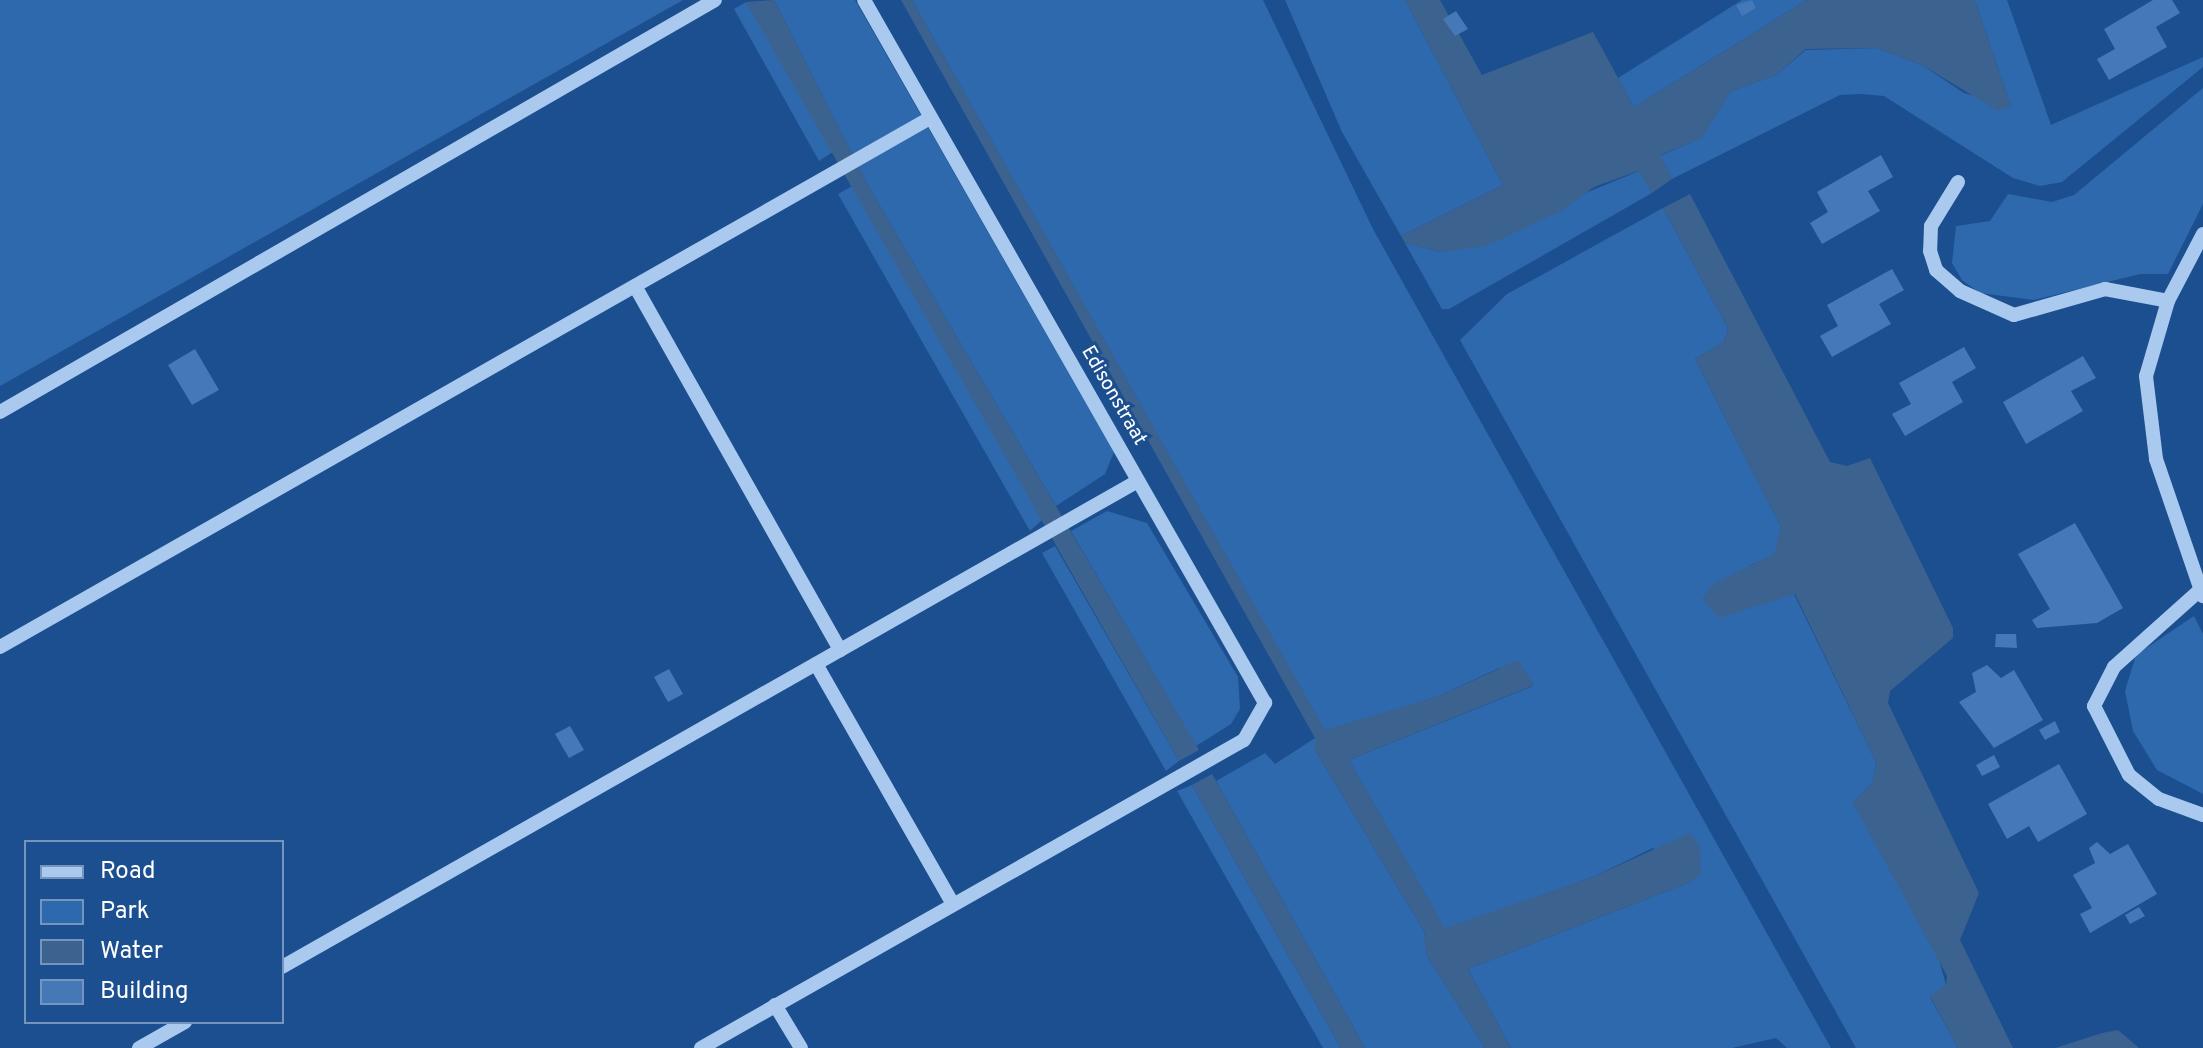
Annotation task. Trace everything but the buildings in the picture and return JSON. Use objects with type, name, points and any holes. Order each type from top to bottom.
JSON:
[{"type":"street","points":[[0,412],[715,0]]},
{"type":"street","name":"Edisonstraat","points":[[864,0],[1265,703],[1244,740],[953,904]]},
{"type":"street","points":[[0,647],[930,118]]},
{"type":"street","points":[[1958,182],[1931,226],[1930,251],[1936,270],[1960,291],[2014,315],[2105,289],[2168,301]]},
{"type":"street","points":[[2203,234],[2168,301],[2146,376],[2156,459],[2202,593],[2114,667],[2094,706],[2129,775],[2159,799],[2203,815]]},
{"type":"street","points":[[635,286],[840,650]]},
{"type":"street","points":[[284,966],[1138,481]]},
{"type":"street","points":[[701,1048],[953,904],[816,664]]},
{"type":"street","points":[[775,1005],[801,1048]]},
{"type":"street","points":[[139,1048],[181,1024]]},
{"type":"green space","points":[[0,0],[683,0],[0,386]]},
{"type":"green space","points":[[774,0],[855,0],[1114,452],[1105,474],[1056,506],[870,189]]},
{"type":"green space","points":[[912,0],[1263,0],[1373,229],[1831,1048],[1787,1048],[1776,1038],[1732,1048],[1511,1048],[1468,969],[1690,882],[1653,848],[1593,877],[1445,929],[1349,760],[1533,686],[1499,668],[1439,696],[1325,731]]},
{"type":"green space","points":[[1285,0],[1405,0],[1503,185],[1401,236],[1342,132]]},
{"type":"green space","points":[[1742,0],[1807,0],[1634,107],[1618,78]]},
{"type":"green space","points":[[1975,0],[2007,0],[2051,125],[2203,57],[2203,67],[2062,182],[2040,186],[2013,178],[1884,96],[1861,94],[1840,95],[1672,179],[1660,156],[1701,138],[1731,91],[1776,75],[1806,50],[1877,48],[1922,65],[1964,93],[2011,106]]},
{"type":"green space","points":[[746,2],[836,150],[819,161],[734,9]]},
{"type":"green space","points":[[2203,88],[2203,204],[2168,274],[2140,274],[2034,300],[1980,293],[1962,280],[1952,263],[1956,226],[1990,221],[2008,194],[2052,202],[2074,195]]},
{"type":"green space","points":[[1639,171],[1652,193],[1449,309],[1442,309],[1405,243],[1442,252]]},
{"type":"green space","points":[[854,185],[1043,519],[1030,531],[838,194]]},
{"type":"green space","points":[[1663,208],[1728,328],[1724,342],[1695,359],[1781,527],[1775,554],[1749,566],[1754,606],[1794,594],[1876,762],[1873,782],[1853,803],[1936,949],[1946,985],[1930,997],[1958,1048],[1856,1048],[1460,340],[1507,294]]},
{"type":"green space","points":[[1107,511],[1147,523],[1238,677],[1240,709],[1231,724],[1196,746],[1071,531]]},
{"type":"green space","points":[[1055,546],[1179,761],[1166,771],[1042,553]]},
{"type":"green space","points":[[2194,616],[2203,634],[2203,794],[2157,770],[2133,731],[2125,691],[2136,655]]},
{"type":"green space","points":[[1315,738],[1315,750],[1424,931],[1427,956],[1485,1048],[1365,1048],[1216,781],[1265,753],[1275,764]]},
{"type":"green space","points":[[1192,785],[1341,1048],[1323,1048],[1177,791]]},
{"type":"water","points":[[774,0],[870,189],[1199,750],[1179,761],[746,2]]},
{"type":"water","points":[[901,0],[912,0],[1325,730],[1439,696],[1518,660],[1534,685],[1349,760],[1445,928],[1593,877],[1690,833],[1700,848],[1701,873],[1690,882],[1468,969],[1511,1048],[1485,1048],[1427,956],[1424,931],[1315,750],[1315,738]]},
{"type":"water","points":[[1405,0],[1440,0],[1482,75],[1593,32],[1634,107],[1807,0],[1975,0],[2011,106],[1998,111],[1922,65],[1877,48],[1806,49],[1776,75],[1731,91],[1702,138],[1661,155],[1672,179],[1652,193],[1638,171],[1594,187],[1563,210],[1486,246],[1442,252],[1405,243],[1401,236],[1503,185]]},
{"type":"water","points":[[1690,194],[1830,462],[1847,466],[1870,458],[1953,628],[1953,638],[1890,691],[1888,703],[1979,893],[1960,940],[2013,1048],[1958,1048],[1930,996],[1946,985],[1947,976],[1853,803],[1873,782],[1876,762],[1795,594],[1719,618],[1702,599],[1713,584],[1774,554],[1781,527],[1695,359],[1724,342],[1728,328],[1663,208]]},
{"type":"water","points":[[1212,774],[1365,1048],[1341,1048],[1192,785]]},
{"type":"water","points":[[2118,1030],[2139,1048],[2055,1048],[2102,1033]]}]
